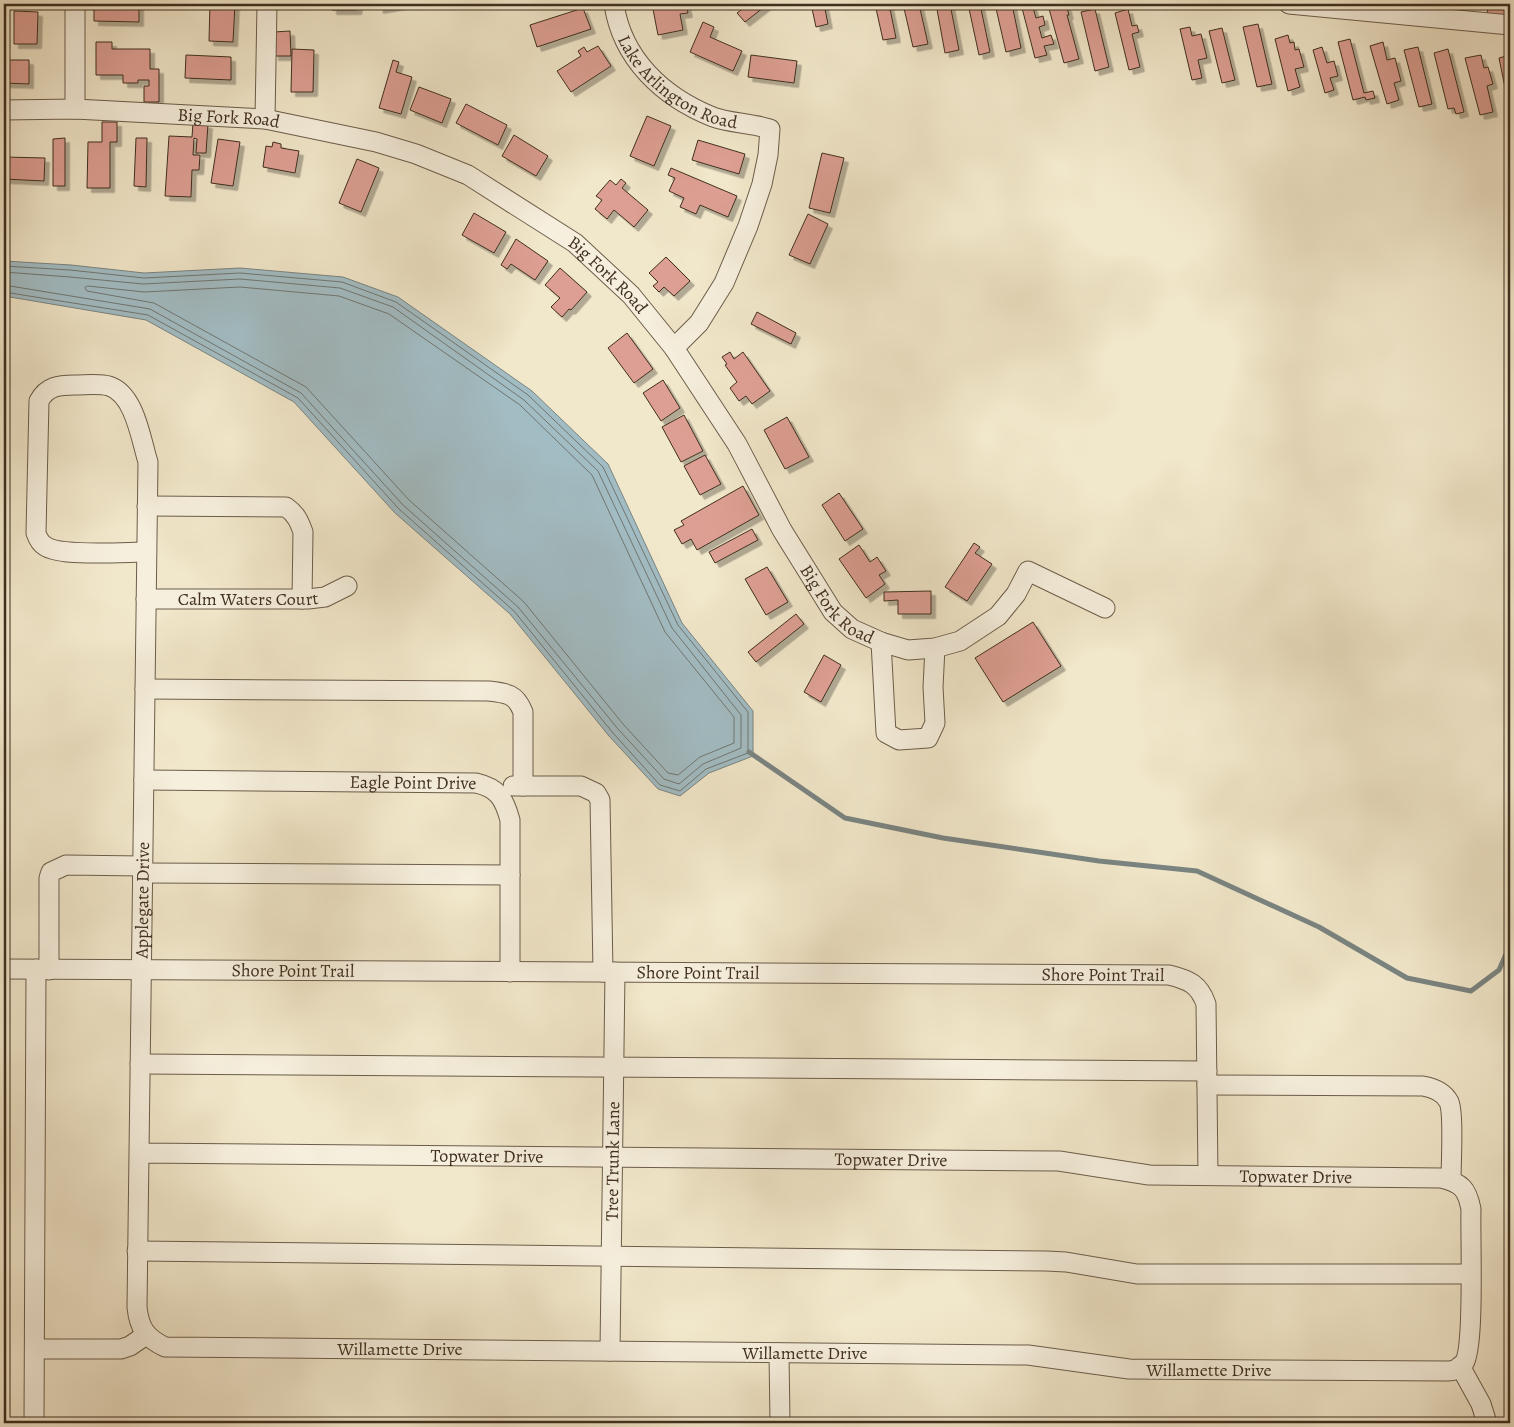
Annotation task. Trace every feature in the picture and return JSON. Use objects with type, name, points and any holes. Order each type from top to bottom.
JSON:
[{"type":"street","points":[[75,4],[75,109]]},
{"type":"street","points":[[266,119],[267,4]]},
{"type":"street","name":"Lake Arlington Road","points":[[614,4],[616,18],[630,52],[649,77],[673,97],[715,118],[756,124],[770,129],[768,154],[762,184],[748,226],[724,283],[699,324],[674,348]]},
{"type":"street","points":[[1289,4],[1510,25]]},
{"type":"street","name":"Big Fork Road","points":[[4,110],[75,109],[266,119],[376,142],[416,154],[468,175],[575,243],[631,295],[674,348],[738,444],[782,530],[833,612],[852,629],[881,642],[908,650],[935,648],[960,641],[998,616],[1016,594],[1028,571],[1105,608]]},
{"type":"street","name":"Applegate Drive","points":[[146,552],[62,552],[46,547],[39,541],[36,534],[38,411],[39,401],[48,390],[58,386],[107,386],[116,389],[125,396],[131,405],[148,462],[137,1307],[138,1316],[146,1335]]},
{"type":"street","points":[[147,506],[286,507],[294,512],[303,532],[302,599]]},
{"type":"street","name":"Calm Waters Court","points":[[146,599],[302,599],[325,597],[347,586]]},
{"type":"street","points":[[881,642],[886,733],[898,740],[928,738],[935,722],[935,648]]},
{"type":"street","points":[[145,689],[489,690],[502,692],[513,696],[519,703],[522,712],[524,786],[513,786],[498,793]]},
{"type":"street","name":"Eagle Point Drive","points":[[144,780],[476,782],[489,786],[498,793],[506,806],[510,820],[510,972]]},
{"type":"street","name":"Tree Trunk Lane","points":[[524,786],[581,786],[596,793],[600,800],[614,1067],[610,1351]]},
{"type":"street","points":[[34,1423],[43,970],[49,878],[51,872],[66,866],[510,875]]},
{"type":"street","name":"Shore Point Trail","points":[[4,969],[1169,975],[1185,979],[1194,984],[1202,994],[1206,1004],[1208,1175]]},
{"type":"street","points":[[140,1064],[614,1067],[1207,1078],[1423,1086],[1432,1088],[1444,1095],[1451,1109],[1451,1180],[1464,1189],[1470,1209],[1470,1340],[1462,1364],[1481,1404],[1487,1423]]},
{"type":"street","name":"Topwater Drive","points":[[139,1153],[1059,1161],[1149,1175],[1441,1178],[1451,1180]]},
{"type":"street","points":[[138,1251],[1046,1261],[1066,1262],[1137,1274],[1470,1274]]},
{"type":"street","points":[[34,1349],[121,1349],[130,1346],[146,1335]]},
{"type":"street","name":"Willamette Drive","points":[[146,1335],[154,1342],[165,1347],[1028,1354],[1128,1369],[1448,1372],[1455,1371],[1462,1364]]},
{"type":"street","points":[[779,1352],[780,1423]]},
{"type":"water","points":[[4,261],[71,265],[144,273],[240,268],[343,277],[398,297],[532,391],[608,464],[682,623],[753,711],[753,756],[709,773],[680,796],[658,789],[609,736],[510,614],[395,513],[294,402],[146,320],[4,296]]},
{"type":"building","points":[[94,4],[139,4],[139,22],[94,21]]},
{"type":"building","points":[[210,4],[235,4],[233,42],[209,41]]},
{"type":"building","points":[[332,4],[358,4],[357,10],[332,10]]},
{"type":"building","points":[[378,4],[408,4],[379,9]]},
{"type":"building","points":[[652,4],[686,4],[688,13],[680,14],[683,30],[658,35]]},
{"type":"building","points":[[749,4],[768,4],[745,22],[737,13]]},
{"type":"building","points":[[811,4],[824,4],[828,24],[816,27]]},
{"type":"building","points":[[875,4],[889,4],[896,38],[883,40]]},
{"type":"building","points":[[903,4],[919,4],[928,44],[913,47]]},
{"type":"building","points":[[936,4],[950,4],[959,50],[945,53]]},
{"type":"building","points":[[968,4],[980,4],[990,52],[979,55]]},
{"type":"building","points":[[995,4],[1012,4],[1021,48],[1006,52]]},
{"type":"building","points":[[1021,4],[1032,4],[1036,18],[1043,16],[1045,25],[1039,27],[1042,38],[1051,35],[1054,44],[1044,46],[1047,55],[1035,58]]},
{"type":"building","points":[[1066,4],[1069,15],[1067,15],[1079,59],[1064,63],[1048,5]]},
{"type":"building","points":[[1488,4],[1510,4],[1510,18],[1487,15]]},
{"type":"building","points":[[583,8],[591,29],[537,47],[530,25]]},
{"type":"building","points":[[1095,9],[1109,67],[1095,71],[1081,12]]},
{"type":"building","points":[[1128,9],[1132,26],[1137,25],[1139,32],[1132,34],[1140,67],[1129,70],[1115,13]]},
{"type":"building","points":[[14,11],[38,12],[37,44],[14,44]]},
{"type":"building","points":[[703,22],[714,27],[710,37],[742,51],[733,71],[690,52]]},
{"type":"building","points":[[1258,24],[1272,84],[1257,87],[1243,27]]},
{"type":"building","points":[[1190,27],[1192,36],[1201,34],[1207,58],[1198,60],[1202,78],[1192,80],[1180,29]]},
{"type":"building","points":[[1222,28],[1235,80],[1222,83],[1209,31]]},
{"type":"building","points":[[290,31],[291,56],[274,56],[274,32]]},
{"type":"building","points":[[1288,35],[1290,43],[1294,42],[1295,50],[1299,49],[1304,67],[1295,69],[1300,87],[1288,91],[1275,39]]},
{"type":"building","points":[[1350,39],[1364,93],[1373,91],[1375,98],[1366,100],[1365,97],[1353,100],[1338,42]]},
{"type":"building","points":[[96,42],[112,42],[112,49],[150,49],[150,69],[159,69],[159,102],[144,102],[144,86],[149,86],[149,80],[138,80],[138,83],[123,83],[123,75],[96,75]]},
{"type":"building","points":[[1383,42],[1387,60],[1395,58],[1401,81],[1394,83],[1399,100],[1387,104],[1370,46]]},
{"type":"building","points":[[598,46],[611,66],[571,92],[557,71],[581,56],[578,51],[584,47],[587,52]]},
{"type":"building","points":[[1322,47],[1327,63],[1334,61],[1338,76],[1330,78],[1334,90],[1325,93],[1313,50]]},
{"type":"building","points":[[1418,47],[1432,104],[1419,107],[1404,50]]},
{"type":"building","points":[[292,49],[314,50],[313,92],[291,92]]},
{"type":"building","points":[[1448,49],[1464,112],[1456,114],[1454,108],[1448,109],[1434,53]]},
{"type":"building","points":[[186,55],[231,57],[231,80],[185,78]]},
{"type":"building","points":[[751,55],[797,61],[794,83],[748,77]]},
{"type":"building","points":[[1481,55],[1484,68],[1488,67],[1493,84],[1487,86],[1493,112],[1480,115],[1465,58]]},
{"type":"building","points":[[1510,55],[1510,112],[1499,58]]},
{"type":"building","points":[[4,60],[29,60],[29,84],[4,83]]},
{"type":"building","points":[[393,60],[399,62],[396,72],[412,77],[401,114],[379,108]]},
{"type":"building","points":[[419,87],[451,99],[442,123],[410,110]]},
{"type":"building","points":[[466,104],[507,125],[498,145],[456,123]]},
{"type":"building","points":[[647,116],[671,126],[654,166],[630,156]]},
{"type":"building","points":[[102,122],[117,122],[117,142],[110,142],[110,188],[87,188],[88,142],[102,142]]},
{"type":"building","points":[[193,123],[208,124],[206,153],[196,153],[197,139],[194,138],[193,155],[200,155],[199,170],[192,170],[191,197],[165,196],[169,136],[192,137]]},
{"type":"building","points":[[514,135],[548,156],[536,176],[502,156]]},
{"type":"building","points":[[65,138],[65,186],[53,186],[53,139]]},
{"type":"building","points":[[136,138],[147,138],[146,187],[134,186]]},
{"type":"building","points":[[218,139],[240,142],[233,186],[211,183]]},
{"type":"building","points":[[698,140],[745,154],[739,174],[692,160]]},
{"type":"building","points":[[273,142],[281,144],[281,148],[299,151],[295,173],[263,167],[266,146],[272,147]]},
{"type":"building","points":[[822,153],[844,158],[830,213],[809,208]]},
{"type":"building","points":[[4,157],[45,158],[44,181],[4,179]]},
{"type":"building","points":[[357,159],[379,168],[361,212],[339,203]]},
{"type":"building","points":[[671,168],[737,196],[728,217],[700,205],[696,214],[680,207],[684,198],[669,191],[675,178],[668,175]]},
{"type":"building","points":[[621,179],[626,183],[622,188],[648,210],[634,227],[614,210],[607,219],[595,209],[602,200],[596,196],[610,180],[616,185]]},
{"type":"building","points":[[474,213],[506,232],[494,253],[462,235]]},
{"type":"building","points":[[808,214],[828,224],[810,264],[789,255]]},
{"type":"building","points":[[516,239],[548,261],[535,280],[511,264],[507,269],[501,265]]},
{"type":"building","points":[[666,257],[690,281],[674,296],[664,287],[659,292],[653,286],[658,282],[649,273]]},
{"type":"building","points":[[560,268],[587,292],[562,317],[551,307],[560,298],[545,285]]},
{"type":"building","points":[[757,312],[796,333],[791,344],[751,324]]},
{"type":"building","points":[[627,333],[653,369],[634,383],[608,348]]},
{"type":"building","points":[[730,352],[734,359],[743,352],[770,391],[752,404],[746,396],[739,401],[730,388],[737,382],[725,365],[727,364],[722,357]]},
{"type":"building","points":[[663,380],[680,408],[661,421],[643,393]]},
{"type":"building","points":[[684,415],[703,451],[681,462],[662,427]]},
{"type":"building","points":[[787,417],[809,457],[785,469],[764,430]]},
{"type":"building","points":[[705,455],[721,484],[700,495],[684,466]]},
{"type":"building","points":[[743,486],[759,515],[697,550],[691,539],[682,544],[674,530],[684,525],[681,521]]},
{"type":"building","points":[[839,493],[863,529],[845,541],[822,505]]},
{"type":"building","points":[[752,529],[758,540],[715,563],[709,552]]},
{"type":"building","points":[[974,543],[980,547],[975,553],[992,564],[967,601],[945,587]]},
{"type":"building","points":[[859,545],[870,562],[877,557],[886,571],[879,575],[885,584],[866,598],[839,559]]},
{"type":"building","points":[[767,567],[788,602],[766,615],[745,579]]},
{"type":"building","points":[[931,591],[931,614],[898,614],[898,600],[884,601],[884,592]]},
{"type":"building","points":[[796,614],[804,624],[756,662],[748,652]]},
{"type":"building","points":[[1033,622],[1061,666],[1003,702],[975,658]]},
{"type":"building","points":[[824,655],[841,665],[821,702],[804,692]]},
{"type":"waterway","points":[[749,752],[845,818],[943,838],[1099,861],[1197,871],[1319,927],[1407,978],[1471,991],[1499,970],[1510,945]]}]
